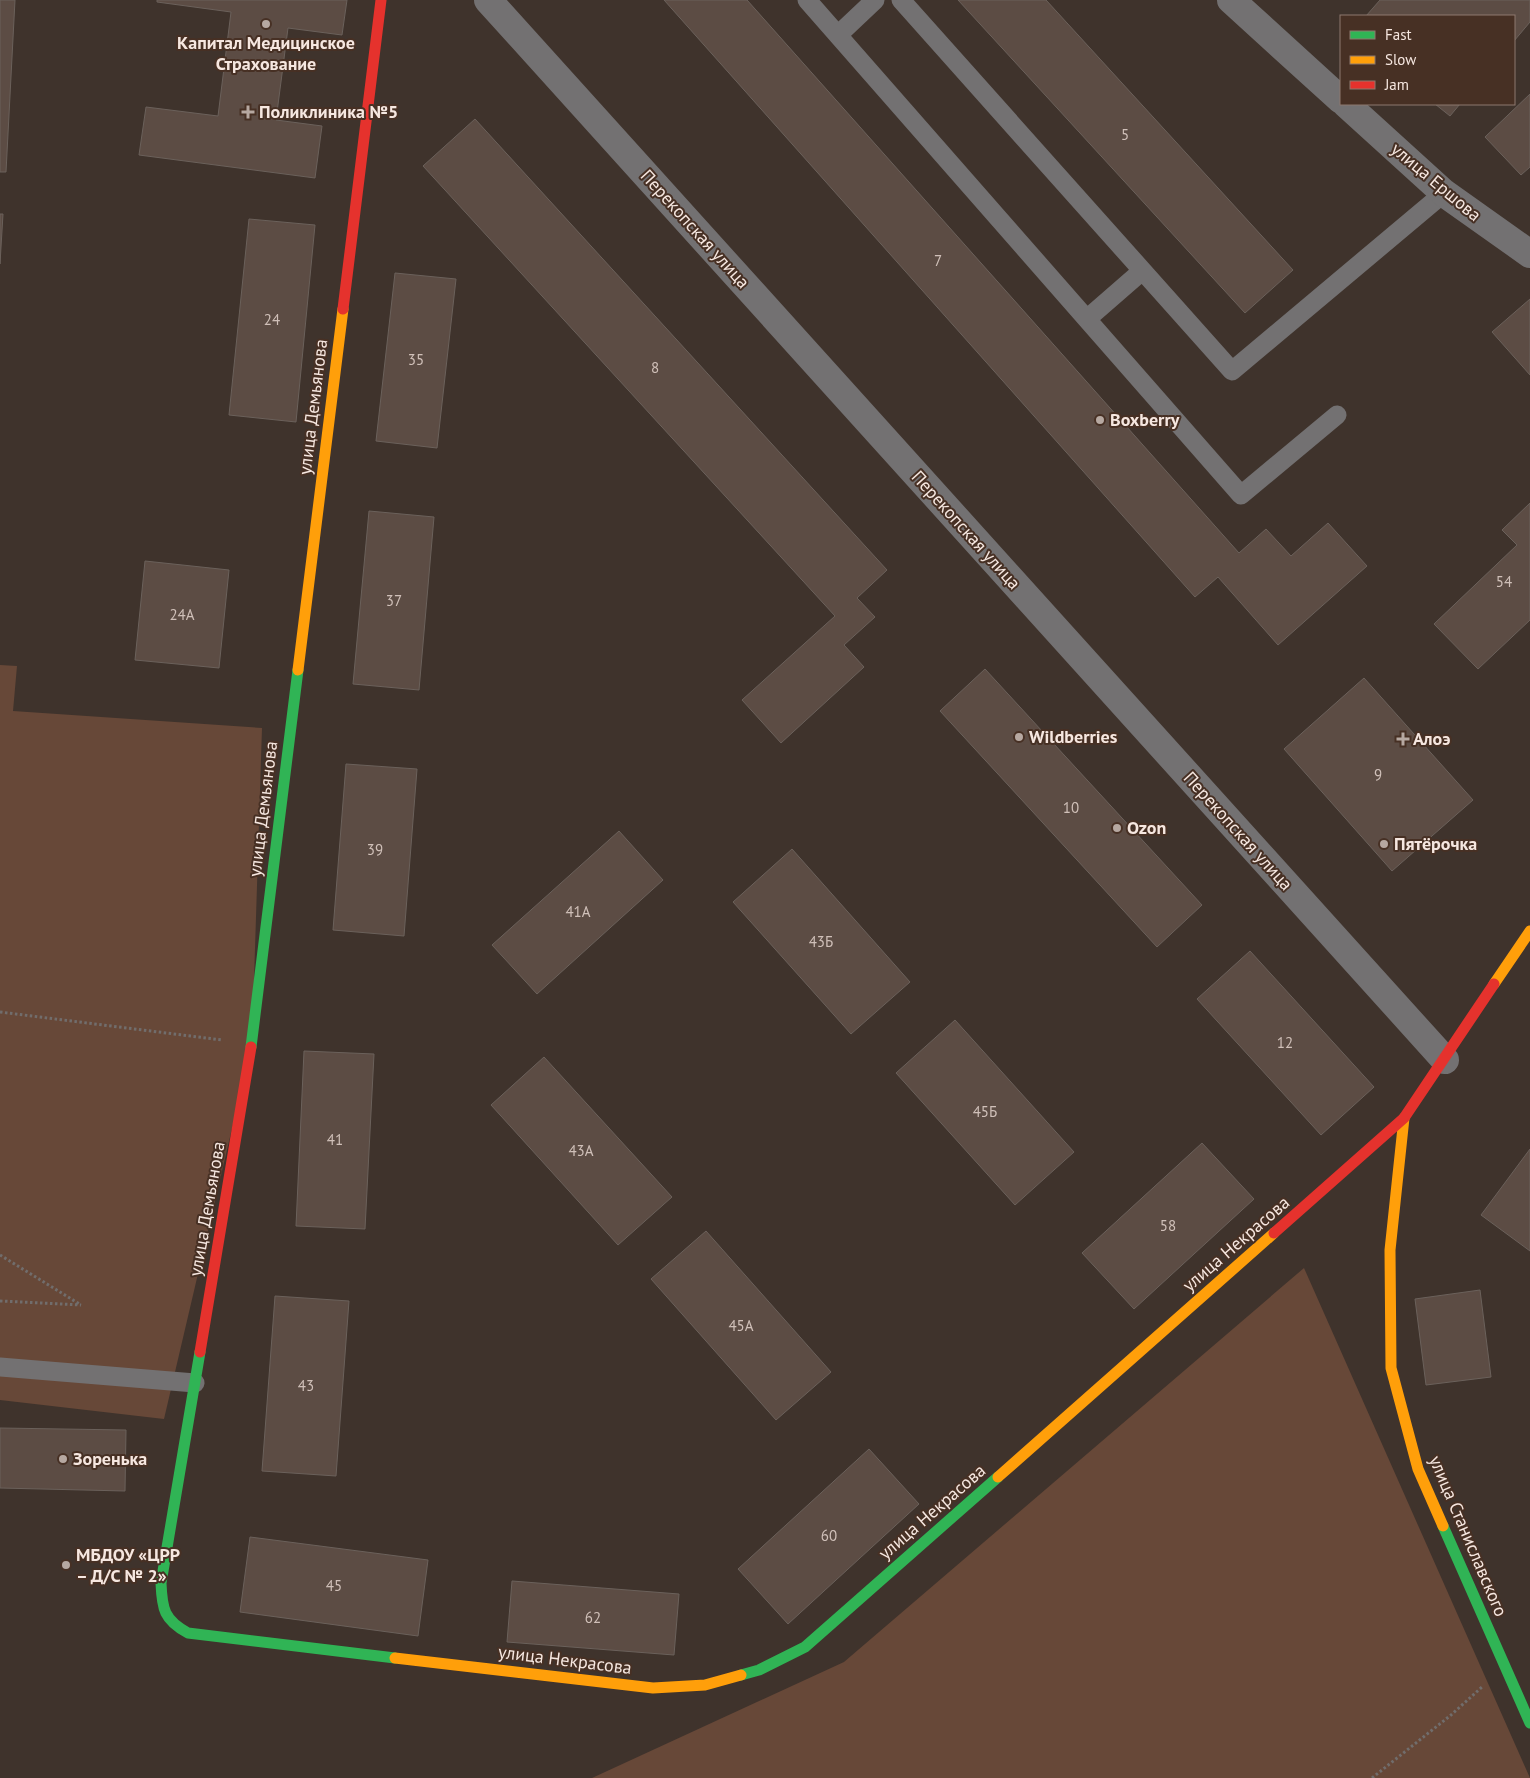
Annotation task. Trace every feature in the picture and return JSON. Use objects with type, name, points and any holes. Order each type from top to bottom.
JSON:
[{"type":"street","name":"улица Демьянова","points":[[166,1618],[162,1601],[162,1583],[252,1043],[381,0]]},
{"type":"street","name":"Перекопская улица","points":[[488,0],[1445,1060]]},
{"type":"street","points":[[1232,0],[1340,99]]},
{"type":"street","name":"улица Ершова","points":[[1347,105],[1444,193],[1530,254]]},
{"type":"street","name":"улица Некрасова","points":[[166,1618],[176,1628],[188,1633],[652,1688],[705,1685],[759,1670],[805,1647],[1404,1118],[1530,932]]},
{"type":"street","name":"улица Станиславского","points":[[1404,1118],[1390,1250],[1392,1368],[1418,1469],[1530,1723]]},
{"type":"lane","points":[[808,0],[1241,495],[1337,415]]},
{"type":"lane","points":[[838,35],[875,0]]},
{"type":"lane","points":[[901,0],[1232,372],[1444,193]]},
{"type":"lane","points":[[1088,318],[1142,271]]},
{"type":"lane","points":[[0,1367],[195,1383]]},
{"type":"path","points":[[0,1012],[252,1043]]},
{"type":"path","points":[[0,1255],[81,1305],[0,1301]]},
{"type":"shaded area","points":[[0,665],[17,666],[13,711],[262,728],[252,1043],[164,1419],[0,1400]]},
{"type":"shaded area","points":[[1304,1268],[1530,1778],[592,1778],[844,1662]]},
{"type":"building","points":[[0,0],[15,0],[6,172],[0,172]]},
{"type":"building","points":[[157,0],[347,0],[342,35],[288,28],[276,120],[322,126],[315,178],[139,155],[146,107],[218,116],[231,12],[157,2]]},
{"type":"building","points":[[664,0],[747,0],[1239,553],[1266,529],[1291,556],[1328,523],[1367,566],[1278,645],[1218,577],[1195,597]]},
{"type":"building","points":[[958,0],[1046,0],[1293,270],[1245,313]]},
{"type":"building","points":[[1380,0],[1530,0],[1530,22],[1515,40],[1515,15],[1367,15]]},
{"type":"building","points":[[1530,94],[1530,167],[1521,175],[1485,137]]},
{"type":"building","points":[[1436,105],[1459,105],[1450,116]]},
{"type":"building","points":[[475,119],[887,570],[857,598],[875,617],[844,645],[864,667],[781,743],[742,700],[835,616],[423,166]]},
{"type":"building","points":[[0,214],[3,214],[0,264]]},
{"type":"building","points":[[249,219],[315,225],[296,422],[229,415]]},
{"type":"building","points":[[395,273],[456,279],[437,448],[376,441]]},
{"type":"building","points":[[1530,299],[1530,375],[1492,332]]},
{"type":"building","points":[[1530,503],[1530,620],[1478,669],[1434,624],[1517,545],[1502,530]]},
{"type":"building","points":[[369,511],[434,517],[419,690],[353,684]]},
{"type":"building","points":[[145,561],[229,570],[219,668],[135,660]]},
{"type":"building","points":[[985,669],[1202,905],[1157,947],[940,711]]},
{"type":"building","points":[[1364,678],[1473,800],[1392,871],[1284,749]]},
{"type":"building","points":[[346,764],[417,769],[404,936],[333,930]]},
{"type":"building","points":[[619,831],[663,880],[537,994],[492,945]]},
{"type":"building","points":[[792,849],[910,982],[851,1034],[733,902]]},
{"type":"building","points":[[1250,951],[1374,1087],[1321,1135],[1197,999]]},
{"type":"building","points":[[955,1020],[1074,1152],[1015,1205],[896,1073]]},
{"type":"building","points":[[304,1051],[374,1054],[365,1229],[296,1226]]},
{"type":"building","points":[[544,1057],[672,1197],[618,1245],[491,1105]]},
{"type":"building","points":[[1202,1143],[1254,1199],[1134,1309],[1082,1253]]},
{"type":"building","points":[[1530,1149],[1530,1251],[1481,1215]]},
{"type":"building","points":[[706,1231],[831,1372],[776,1420],[651,1279]]},
{"type":"building","points":[[1480,1290],[1491,1377],[1426,1385],[1415,1299]]},
{"type":"building","points":[[275,1296],[349,1301],[336,1476],[262,1471]]},
{"type":"building","name":"Зоренька","points":[[0,1428],[126,1430],[125,1491],[0,1488]]},
{"type":"building","points":[[869,1449],[919,1504],[788,1624],[738,1569]]},
{"type":"building","points":[[250,1537],[428,1560],[418,1636],[240,1612]]},
{"type":"building","points":[[512,1581],[679,1594],[674,1655],[507,1642]]},
{"type":"traffic: fast","points":[[251,1047],[298,670]]},
{"type":"traffic: fast","points":[[200,1352],[161,1583],[162,1600],[169,1618],[188,1633],[395,1658]]},
{"type":"traffic: fast","points":[[741,1675],[759,1670],[805,1647],[998,1477]]},
{"type":"traffic: fast","points":[[1443,1526],[1530,1723]]},
{"type":"traffic: slow","points":[[298,670],[343,309]]},
{"type":"traffic: slow","points":[[1494,984],[1530,931]]},
{"type":"traffic: slow","points":[[1404,1118],[1390,1250],[1391,1368],[1418,1469],[1443,1526]]},
{"type":"traffic: slow","points":[[998,1477],[1274,1233]]},
{"type":"traffic: slow","points":[[395,1658],[653,1688],[705,1685],[741,1675]]},
{"type":"traffic: jam","points":[[343,309],[381,0]]},
{"type":"traffic: jam","points":[[1274,1233],[1404,1118],[1494,984]]},
{"type":"traffic: jam","points":[[200,1352],[251,1047]]},
{"type":"place","name":"Капитал Медицинское Страхование","points":[[266,24]]},
{"type":"place","name":"Поликлиника №5","points":[[248,112]]},
{"type":"place","name":"Boxberry","points":[[1100,420]]},
{"type":"place","name":"Wildberries","points":[[1019,737]]},
{"type":"place","name":"Алоэ","points":[[1403,739]]},
{"type":"place","name":"Ozon","points":[[1117,828]]},
{"type":"place","name":"Пятёрочка","points":[[1384,844]]},
{"type":"place","name":"Зоренька","points":[[63,1459]]},
{"type":"place","name":"МБДОУ «ЦРР – Д/С № 2»","points":[[66,1565]]}]
